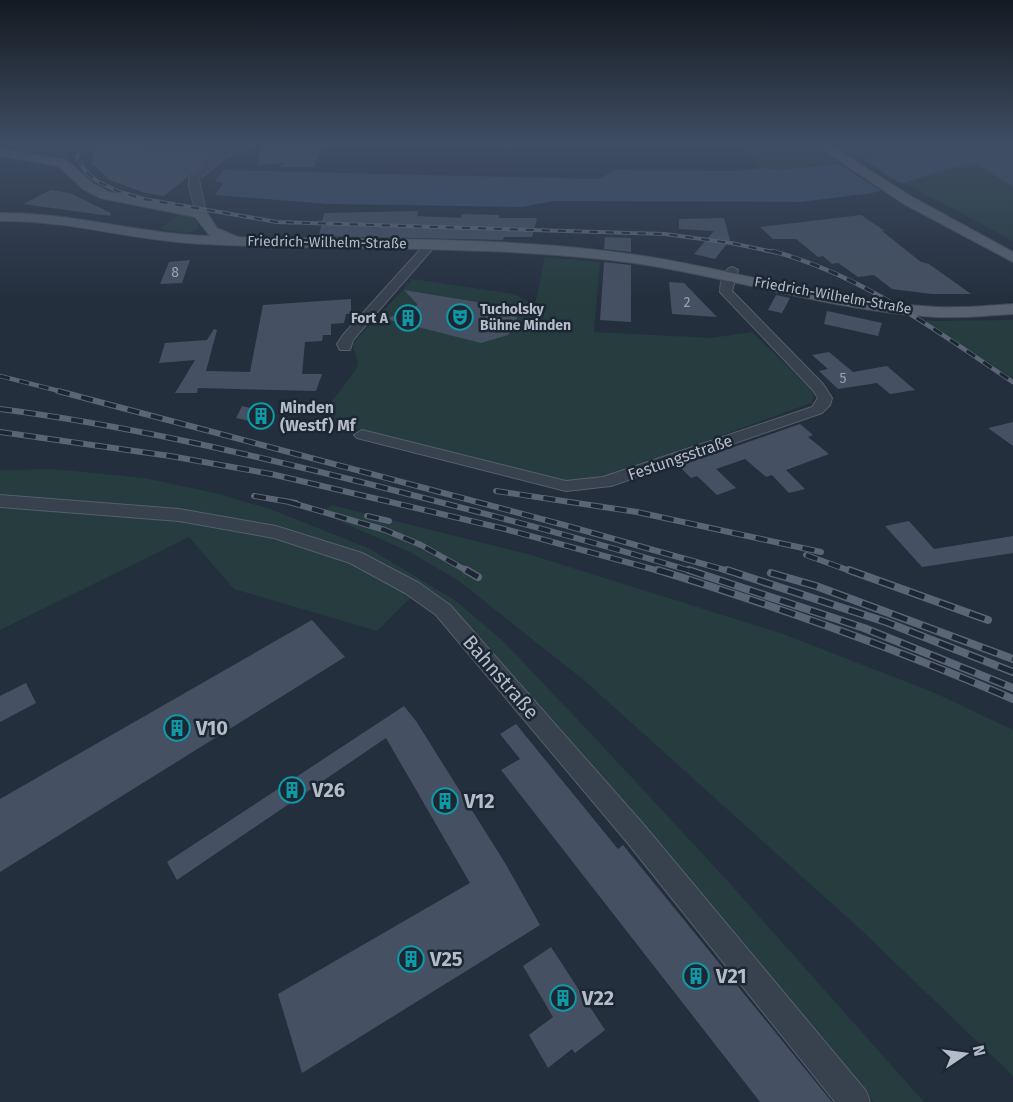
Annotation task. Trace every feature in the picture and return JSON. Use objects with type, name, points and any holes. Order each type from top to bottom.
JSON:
[{"type":"main road","points":[[107,195],[204,221],[215,235],[243,240]]},
{"type":"main road","points":[[907,195],[1013,258]]},
{"type":"main road","points":[[908,195],[1013,249]]},
{"type":"main road","name":"Friedrich-Wilhelm-Straße","points":[[0,217],[41,218],[176,237],[431,244],[578,253],[730,273],[838,294],[875,305],[971,313],[1013,309]]},
{"type":"main road","points":[[176,237],[198,234],[204,221]]},
{"type":"main road","name":"Friedrich-Wilhelm-Straße","points":[[838,294],[941,301],[1013,297]]},
{"type":"street","points":[[196,195],[204,221]]},
{"type":"street","points":[[345,347],[344,344],[348,338],[431,244]]},
{"type":"street","name":"Festungsstraße","points":[[362,435],[566,486],[605,482],[817,410],[824,405],[825,398],[784,350],[726,292],[730,273]]},
{"type":"street","name":"Bahnstraße","points":[[0,501],[179,515],[276,532],[356,558],[412,588],[443,610],[635,833],[855,1102]]},
{"type":"green space","points":[[927,195],[1013,195],[1013,241]]},
{"type":"green space","points":[[180,213],[195,216],[199,228],[189,233],[159,229]]},
{"type":"green space","points":[[545,257],[600,262],[594,332],[711,338],[752,332],[811,389],[814,396],[811,403],[603,478],[575,482],[553,481],[343,426],[329,418],[327,408],[355,371],[358,363],[352,344],[413,279],[513,294],[535,304]]},
{"type":"green space","points":[[1013,320],[1013,378],[925,321]]},
{"type":"green space","points":[[54,469],[144,478],[219,494],[270,509],[370,549],[456,601],[504,642],[596,739],[724,877],[924,1102],[873,1102],[460,616],[421,587],[377,631],[234,589],[189,537],[0,630],[0,508],[171,519],[206,526],[218,518],[167,508],[0,494],[0,470]]},
{"type":"green space","points":[[331,505],[531,555],[783,634],[935,693],[1013,730],[1013,1076],[857,926],[585,681],[459,581],[410,552],[323,514]]},
{"type":"water","points":[[220,195],[853,195],[801,202],[554,201],[522,207],[328,204]]},
{"type":"building","points":[[40,195],[75,195],[111,213],[110,216],[23,204]]},
{"type":"building","points":[[418,211],[417,216],[461,218],[462,214],[499,215],[499,218],[537,218],[532,237],[504,237],[503,240],[319,236],[324,213]]},
{"type":"building","points":[[861,215],[885,231],[882,231],[921,262],[929,264],[971,294],[932,294],[892,289],[874,275],[858,277],[838,263],[832,264],[823,256],[818,257],[796,239],[773,239],[760,227]]},
{"type":"building","points":[[724,218],[730,240],[715,259],[694,254],[714,231],[679,229],[679,219]]},
{"type":"building","points":[[605,237],[631,238],[631,252],[604,249]]},
{"type":"building","points":[[190,260],[182,283],[160,284],[169,262]]},
{"type":"building","points":[[604,262],[631,265],[631,322],[600,320]]},
{"type":"building","points":[[669,282],[684,283],[717,317],[672,314]]},
{"type":"building","points":[[404,290],[501,306],[515,312],[518,322],[508,335],[481,343],[386,319],[418,305]]},
{"type":"building","points":[[776,295],[790,298],[782,313],[768,310]]},
{"type":"building","points":[[351,299],[351,314],[346,314],[344,323],[331,324],[331,335],[323,335],[322,341],[305,342],[302,374],[322,374],[316,391],[198,388],[197,393],[175,393],[195,360],[159,363],[165,343],[207,340],[214,329],[217,330],[206,371],[250,372],[263,305]]},
{"type":"building","points":[[827,311],[882,323],[878,336],[824,324]]},
{"type":"building","points":[[829,352],[853,372],[887,366],[915,390],[890,394],[877,383],[838,389],[819,371],[828,369],[812,355]]},
{"type":"building","points":[[242,406],[268,412],[249,421],[236,418]]},
{"type":"building","points":[[1013,422],[1013,446],[988,428]]},
{"type":"building","points":[[800,424],[813,435],[808,437],[829,454],[786,470],[805,489],[789,493],[772,475],[766,477],[745,459],[716,469],[736,488],[717,495],[697,476],[691,478],[679,466]]},
{"type":"building","points":[[909,521],[934,549],[1013,536],[1013,553],[922,567],[885,526]]},
{"type":"building","name":"V10","points":[[312,620],[345,657],[0,872],[0,799]]},
{"type":"building","points":[[26,683],[36,703],[0,722],[0,696]]},
{"type":"building","name":"V25","points":[[404,706],[416,721],[505,863],[540,925],[302,1073],[278,994],[470,883],[386,738],[177,880],[167,862]]},
{"type":"building","name":"V21","points":[[516,724],[618,849],[623,845],[832,1102],[760,1102],[501,770],[520,759],[500,734]]},
{"type":"building","name":"V22","points":[[551,947],[605,1030],[575,1053],[572,1049],[548,1068],[529,1035],[553,1017],[523,966]]},
{"type":"railway","points":[[132,195],[277,222],[665,234],[731,243],[778,253]]},
{"type":"railway","points":[[772,251],[837,274],[898,306],[1013,382]]},
{"type":"railway","points":[[0,376],[63,392]]},
{"type":"railway","points":[[58,391],[564,525],[732,572]]},
{"type":"railway","points":[[0,409],[92,423],[274,461],[530,526],[694,572]]},
{"type":"railway","points":[[0,432],[170,456],[271,474],[501,528],[663,572]]},
{"type":"railway","points":[[496,491],[637,512],[821,552]]},
{"type":"railway","points":[[254,496],[296,503]]},
{"type":"railway","points":[[289,502],[385,530],[421,545],[469,572]]},
{"type":"railway","points":[[367,516],[389,521]]},
{"type":"railway","points":[[806,555],[853,572]]},
{"type":"railway","points":[[466,570],[478,577]]},
{"type":"railway","points":[[658,570],[837,630],[1013,699]]},
{"type":"railway","points":[[689,570],[864,628],[1013,688]]},
{"type":"railway","points":[[727,570],[886,622],[1013,672]]},
{"type":"railway","points":[[849,570],[988,620]]},
{"type":"railway","points":[[771,573],[816,586],[1013,659]]},
{"type":"place","name":"Tucholsky Bühne Minden","points":[[460,317]]},
{"type":"place","name":"Fort A","points":[[408,318]]},
{"type":"place","name":"Minden (Westf) Mf","points":[[261,416]]},
{"type":"place","name":"V10","points":[[177,728]]},
{"type":"place","name":"V26","points":[[292,790]]},
{"type":"place","name":"V12","points":[[445,801]]},
{"type":"place","name":"V25","points":[[411,959]]},
{"type":"place","name":"V21","points":[[696,976]]},
{"type":"place","name":"V22","points":[[563,998]]}]
